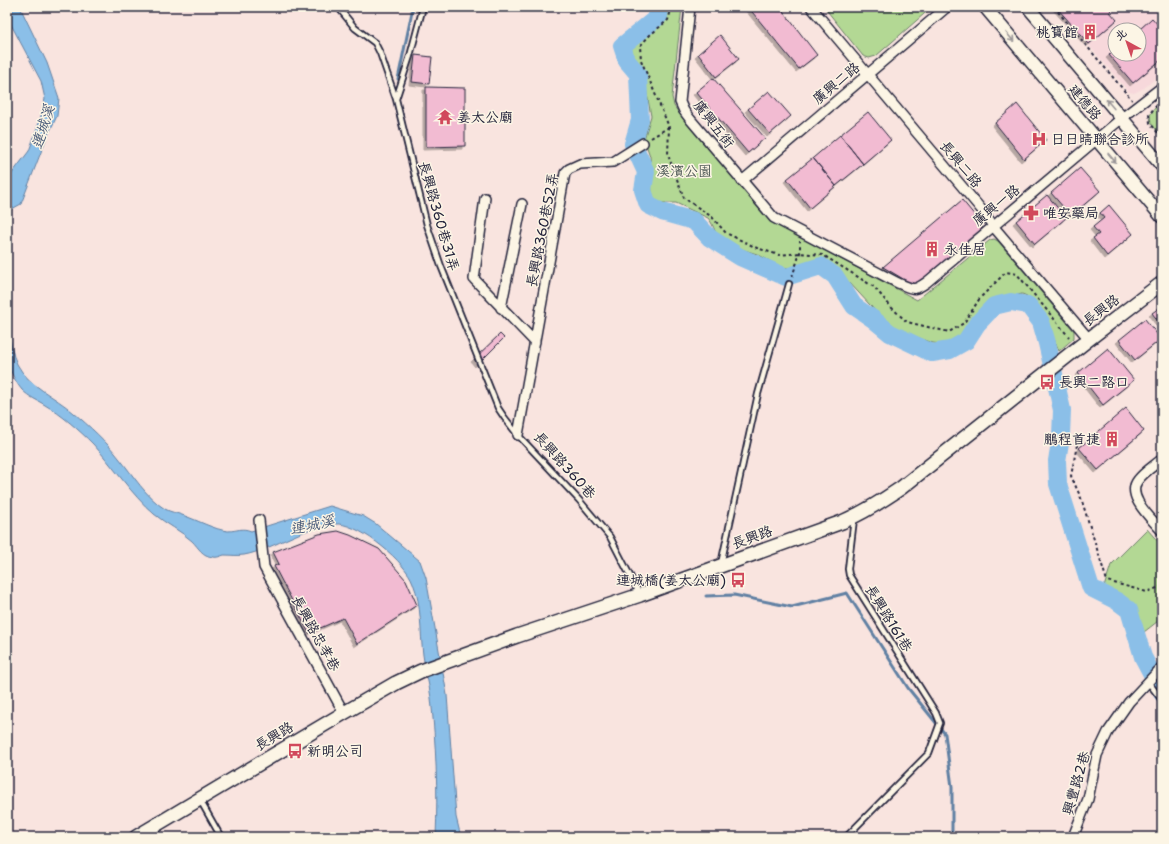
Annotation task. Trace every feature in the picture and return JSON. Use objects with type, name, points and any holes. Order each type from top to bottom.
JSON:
[{"type":"main road","name":"長興路","points":[[136,837],[396,683],[434,666],[854,517],[876,506],[1162,283]]},
{"type":"street","name":"廣興五街","points":[[690,7],[680,102],[690,120],[742,181]]},
{"type":"street","name":"長興二路","points":[[811,7],[1089,339]]},
{"type":"street","name":"廣興二路","points":[[742,181],[947,7]]},
{"type":"street","name":"建德路","points":[[985,7],[1162,217]]},
{"type":"street","name":"建德路","points":[[1028,7],[1162,166]]},
{"type":"street","name":"廣興一路","points":[[742,181],[774,218],[898,283],[912,289],[918,289],[1122,118],[1162,87]]},
{"type":"street","name":"長興路360巷52弄","points":[[535,342],[565,173],[569,169],[580,164],[613,162],[643,143]]},
{"type":"street","points":[[485,198],[474,279],[535,342]]},
{"type":"street","points":[[501,308],[522,204]]},
{"type":"street","name":"長興路360巷","points":[[518,435],[535,342]]},
{"type":"street","points":[[1162,459],[1137,482],[1134,490],[1135,498],[1162,531]]},
{"type":"street","name":"長興路忠孝巷","points":[[260,520],[264,567],[344,713]]},
{"type":"street","name":"興豐路2巷","points":[[1073,837],[1088,800],[1097,754],[1112,726],[1129,702],[1160,668]]},
{"type":"lane","name":"長興路360巷31弄","points":[[338,7],[355,28],[375,43],[383,60],[396,99],[427,225],[441,266],[492,397],[504,417],[518,435]]},
{"type":"lane","points":[[396,99],[410,56],[423,7]]},
{"type":"lane","points":[[721,565],[758,394],[789,284]]},
{"type":"lane","name":"長興路360巷","points":[[518,435],[579,500],[610,537],[640,594]]},
{"type":"lane","name":"長興路161巷","points":[[846,837],[929,753],[940,723],[936,713],[850,575],[848,569],[854,517]]},
{"type":"lane","points":[[1149,681],[1162,700]]},
{"type":"lane","points":[[200,800],[221,837]]},
{"type":"path","points":[[672,7],[668,20],[650,35],[640,46],[642,60],[669,127],[668,155],[684,198],[712,217],[726,233],[757,248],[779,255],[823,255],[874,288],[907,322],[949,332],[964,323],[980,298],[1006,272],[1016,274],[1069,337]]},
{"type":"path","points":[[1054,7],[1133,101]]},
{"type":"path","points":[[1162,102],[1154,108],[1149,115],[1150,123],[1162,137]]},
{"type":"path","points":[[643,143],[669,127]]},
{"type":"path","points":[[789,284],[800,254],[801,232]]},
{"type":"path","points":[[1078,445],[1071,476],[1081,498],[1107,581],[1147,592],[1162,586]]},
{"type":"shaded area","points":[[1056,7],[1162,7],[1162,73],[1144,88],[1134,93],[1129,92]]},
{"type":"green space","name":"溪濱公園","points":[[669,7],[682,7],[672,97],[674,106],[683,119],[770,221],[917,300],[990,240],[994,239],[998,241],[1074,331],[1074,338],[1059,351],[1045,317],[1027,296],[1022,294],[1002,298],[988,304],[976,317],[968,332],[959,341],[951,345],[933,343],[906,333],[881,317],[836,268],[828,262],[816,261],[801,269],[781,267],[757,254],[722,243],[708,218],[676,203],[655,203],[652,197],[650,156],[644,139],[651,116],[644,77],[639,66],[627,51],[637,39],[657,23]]},
{"type":"green space","points":[[824,7],[932,7],[876,56],[869,58],[863,56]]},
{"type":"green space","points":[[1162,102],[1162,137],[1151,123],[1150,115]]},
{"type":"green space","points":[[1147,529],[1162,546],[1162,618],[1144,632],[1136,608],[1104,587],[1111,565]]},
{"type":"water","name":"連城溪","points":[[7,7],[20,7],[47,63],[59,98],[57,116],[46,139],[21,204],[10,210],[7,214],[7,180],[29,151],[40,120],[45,99],[41,81],[7,17]]},
{"type":"water","name":"連城溪","points":[[7,298],[10,340],[17,364],[22,372],[35,385],[67,407],[97,434],[114,452],[146,492],[165,509],[211,527],[228,531],[245,529],[251,531],[330,506],[363,516],[376,524],[420,561],[426,578],[447,695],[456,817],[461,837],[436,837],[436,767],[431,698],[423,655],[418,600],[413,583],[402,565],[371,538],[348,526],[339,524],[316,527],[267,548],[244,555],[224,555],[214,557],[203,553],[188,537],[154,514],[130,489],[101,453],[82,433],[58,413],[27,395],[22,390],[7,363]]},
{"type":"building","points":[[748,7],[780,7],[817,55],[799,69]]},
{"type":"building","name":"桃寶館","points":[[1056,7],[1110,7],[1112,10],[1110,12],[1117,20],[1115,22],[1107,22],[1107,29],[1089,44]]},
{"type":"building","points":[[1152,18],[1160,27],[1162,26],[1162,59],[1133,83],[1115,62],[1147,62],[1147,23]]},
{"type":"building","points":[[720,35],[739,59],[716,77],[698,54]]},
{"type":"building","points":[[415,55],[432,57],[429,84],[412,82]]},
{"type":"building","points":[[713,78],[765,138],[748,153],[696,92]]},
{"type":"building","name":"姜太公廟","points":[[426,87],[465,88],[465,146],[426,147]]},
{"type":"building","points":[[769,91],[791,116],[770,134],[748,109]]},
{"type":"building","points":[[1017,104],[1046,140],[1024,159],[995,123]]},
{"type":"building","points":[[868,112],[891,140],[863,164],[840,135]]},
{"type":"building","points":[[840,135],[863,164],[836,186],[813,158]]},
{"type":"building","points":[[813,158],[836,186],[810,208],[787,179]]},
{"type":"building","points":[[1080,168],[1100,191],[1071,216],[1051,193]]},
{"type":"building","points":[[1047,195],[1066,218],[1035,244],[1016,221]]},
{"type":"building","name":"永佳居","points":[[962,200],[981,223],[981,232],[916,285],[883,267]]},
{"type":"building","points":[[1109,205],[1133,234],[1107,256],[1093,238],[1099,234],[1093,227],[1104,218],[1100,213]]},
{"type":"building","points":[[1162,306],[1162,326],[1152,313]]},
{"type":"building","points":[[1145,319],[1161,339],[1135,360],[1119,340]]},
{"type":"building","points":[[500,334],[504,338],[478,364],[474,359]]},
{"type":"building","points":[[1108,348],[1134,380],[1103,405],[1078,373]]},
{"type":"building","name":"鵬程首捷","points":[[1126,408],[1144,431],[1098,470],[1079,448]]},
{"type":"building","points":[[338,531],[379,549],[406,580],[417,605],[357,644],[343,618],[309,633],[274,566],[279,564],[273,552],[319,534]]},
{"type":"waterway","points":[[398,79],[413,7]]},
{"type":"waterway","points":[[660,7],[659,16],[622,46],[627,61],[638,74],[640,120],[633,144],[646,172],[643,190],[648,205],[662,212],[694,221],[710,238],[740,257],[786,277],[821,266],[835,276],[854,306],[890,333],[932,353],[950,350],[966,341],[977,324],[994,306],[1011,302],[1028,305],[1041,322],[1062,410],[1061,436],[1057,461],[1058,484],[1091,588],[1117,601],[1129,610],[1143,657],[1162,693]]},
{"type":"waterway","points":[[706,596],[734,595],[792,607],[847,593],[908,688],[945,734],[952,787],[952,837]]},
{"type":"place","name":"桃寶館","points":[[1090,32]]},
{"type":"place","name":"姜太公廟","points":[[445,117]]},
{"type":"place","name":"日日晴聯合診所","points":[[1039,139]]},
{"type":"place","name":"唯安藥局","points":[[1031,213]]},
{"type":"place","name":"永佳居","points":[[932,249]]},
{"type":"place","name":"長興二路口","points":[[1047,382]]},
{"type":"place","name":"鵬程首捷","points":[[1112,439]]},
{"type":"place","name":"連城橋(姜太公廟)","points":[[738,580]]},
{"type":"place","name":"新明公司","points":[[295,751]]}]
